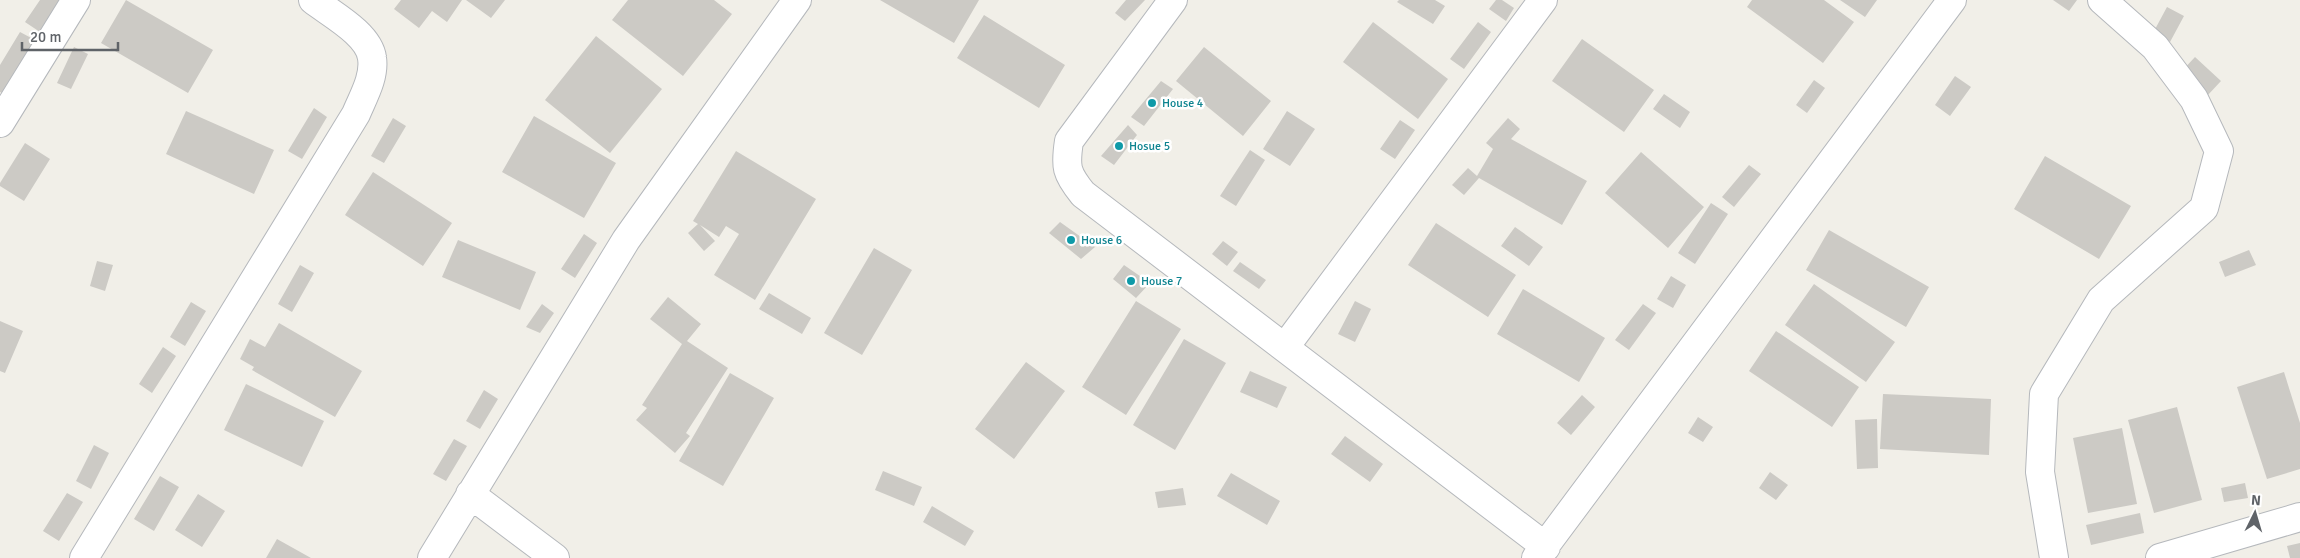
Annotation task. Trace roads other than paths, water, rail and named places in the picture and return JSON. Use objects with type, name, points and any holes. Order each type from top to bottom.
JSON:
[{"type":"street","points":[[0,122],[76,0]]},
{"type":"street","points":[[84,558],[356,114],[370,83],[372,58],[361,36],[313,0]]},
{"type":"street","points":[[432,558],[626,240],[796,0]]},
{"type":"street","points":[[1173,0],[1069,141],[1066,162],[1069,176],[1083,194],[1285,347],[1541,553],[1952,0]]},
{"type":"street","points":[[1285,347],[1543,0]]},
{"type":"street","points":[[2054,558],[2040,472],[2044,394],[2101,300],[2204,208],[2218,151],[2194,99],[2155,47],[2102,0]]},
{"type":"street","points":[[470,494],[555,558]]},
{"type":"street","points":[[2160,558],[2300,517]]},
{"type":"place","name":"House 4","points":[[1152,103]]},
{"type":"place","name":"Hosue 5","points":[[1119,146]]},
{"type":"place","name":"House 6","points":[[1071,240]]},
{"type":"place","name":"House 7","points":[[1131,281]]}]
